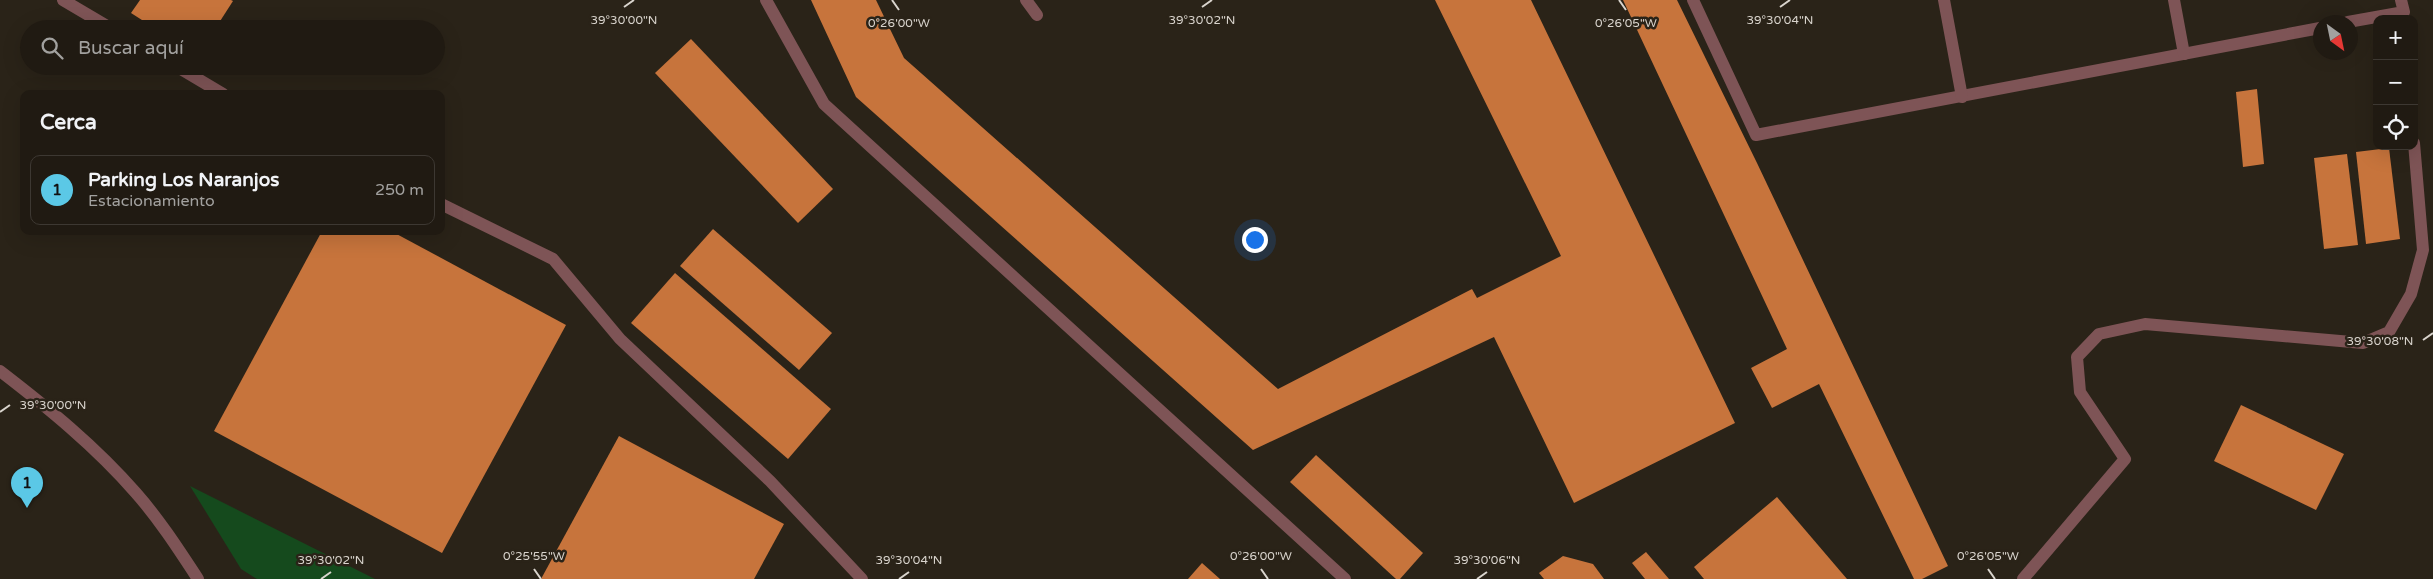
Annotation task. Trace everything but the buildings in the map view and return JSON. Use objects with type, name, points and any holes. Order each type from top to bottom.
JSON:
[{"type":"street","points":[[62,0],[96,20]]},
{"type":"street","points":[[766,0],[824,104],[1346,579]]},
{"type":"street","points":[[1026,0],[1037,15]]},
{"type":"street","points":[[1693,0],[1756,136],[2313,29]]},
{"type":"street","points":[[1944,0],[1962,97]]},
{"type":"street","points":[[2174,0],[2184,54]]},
{"type":"street","points":[[2358,19],[2402,6]]},
{"type":"street","points":[[191,75],[217,90]]},
{"type":"street","points":[[2023,579],[2125,459],[2080,392],[2077,357],[2100,334],[2145,324],[2363,343],[2389,332],[2411,294],[2423,250],[2415,150]]},
{"type":"street","points":[[445,206],[553,259],[620,339],[770,481],[862,579]]},
{"type":"street","points":[[0,371],[91,445],[130,486],[171,538],[198,579]]},
{"type":"green space","points":[[190,486],[375,579],[257,579],[241,569]]},
{"type":"place","name":"Parking Los Naranjos","points":[[27,508]]}]
